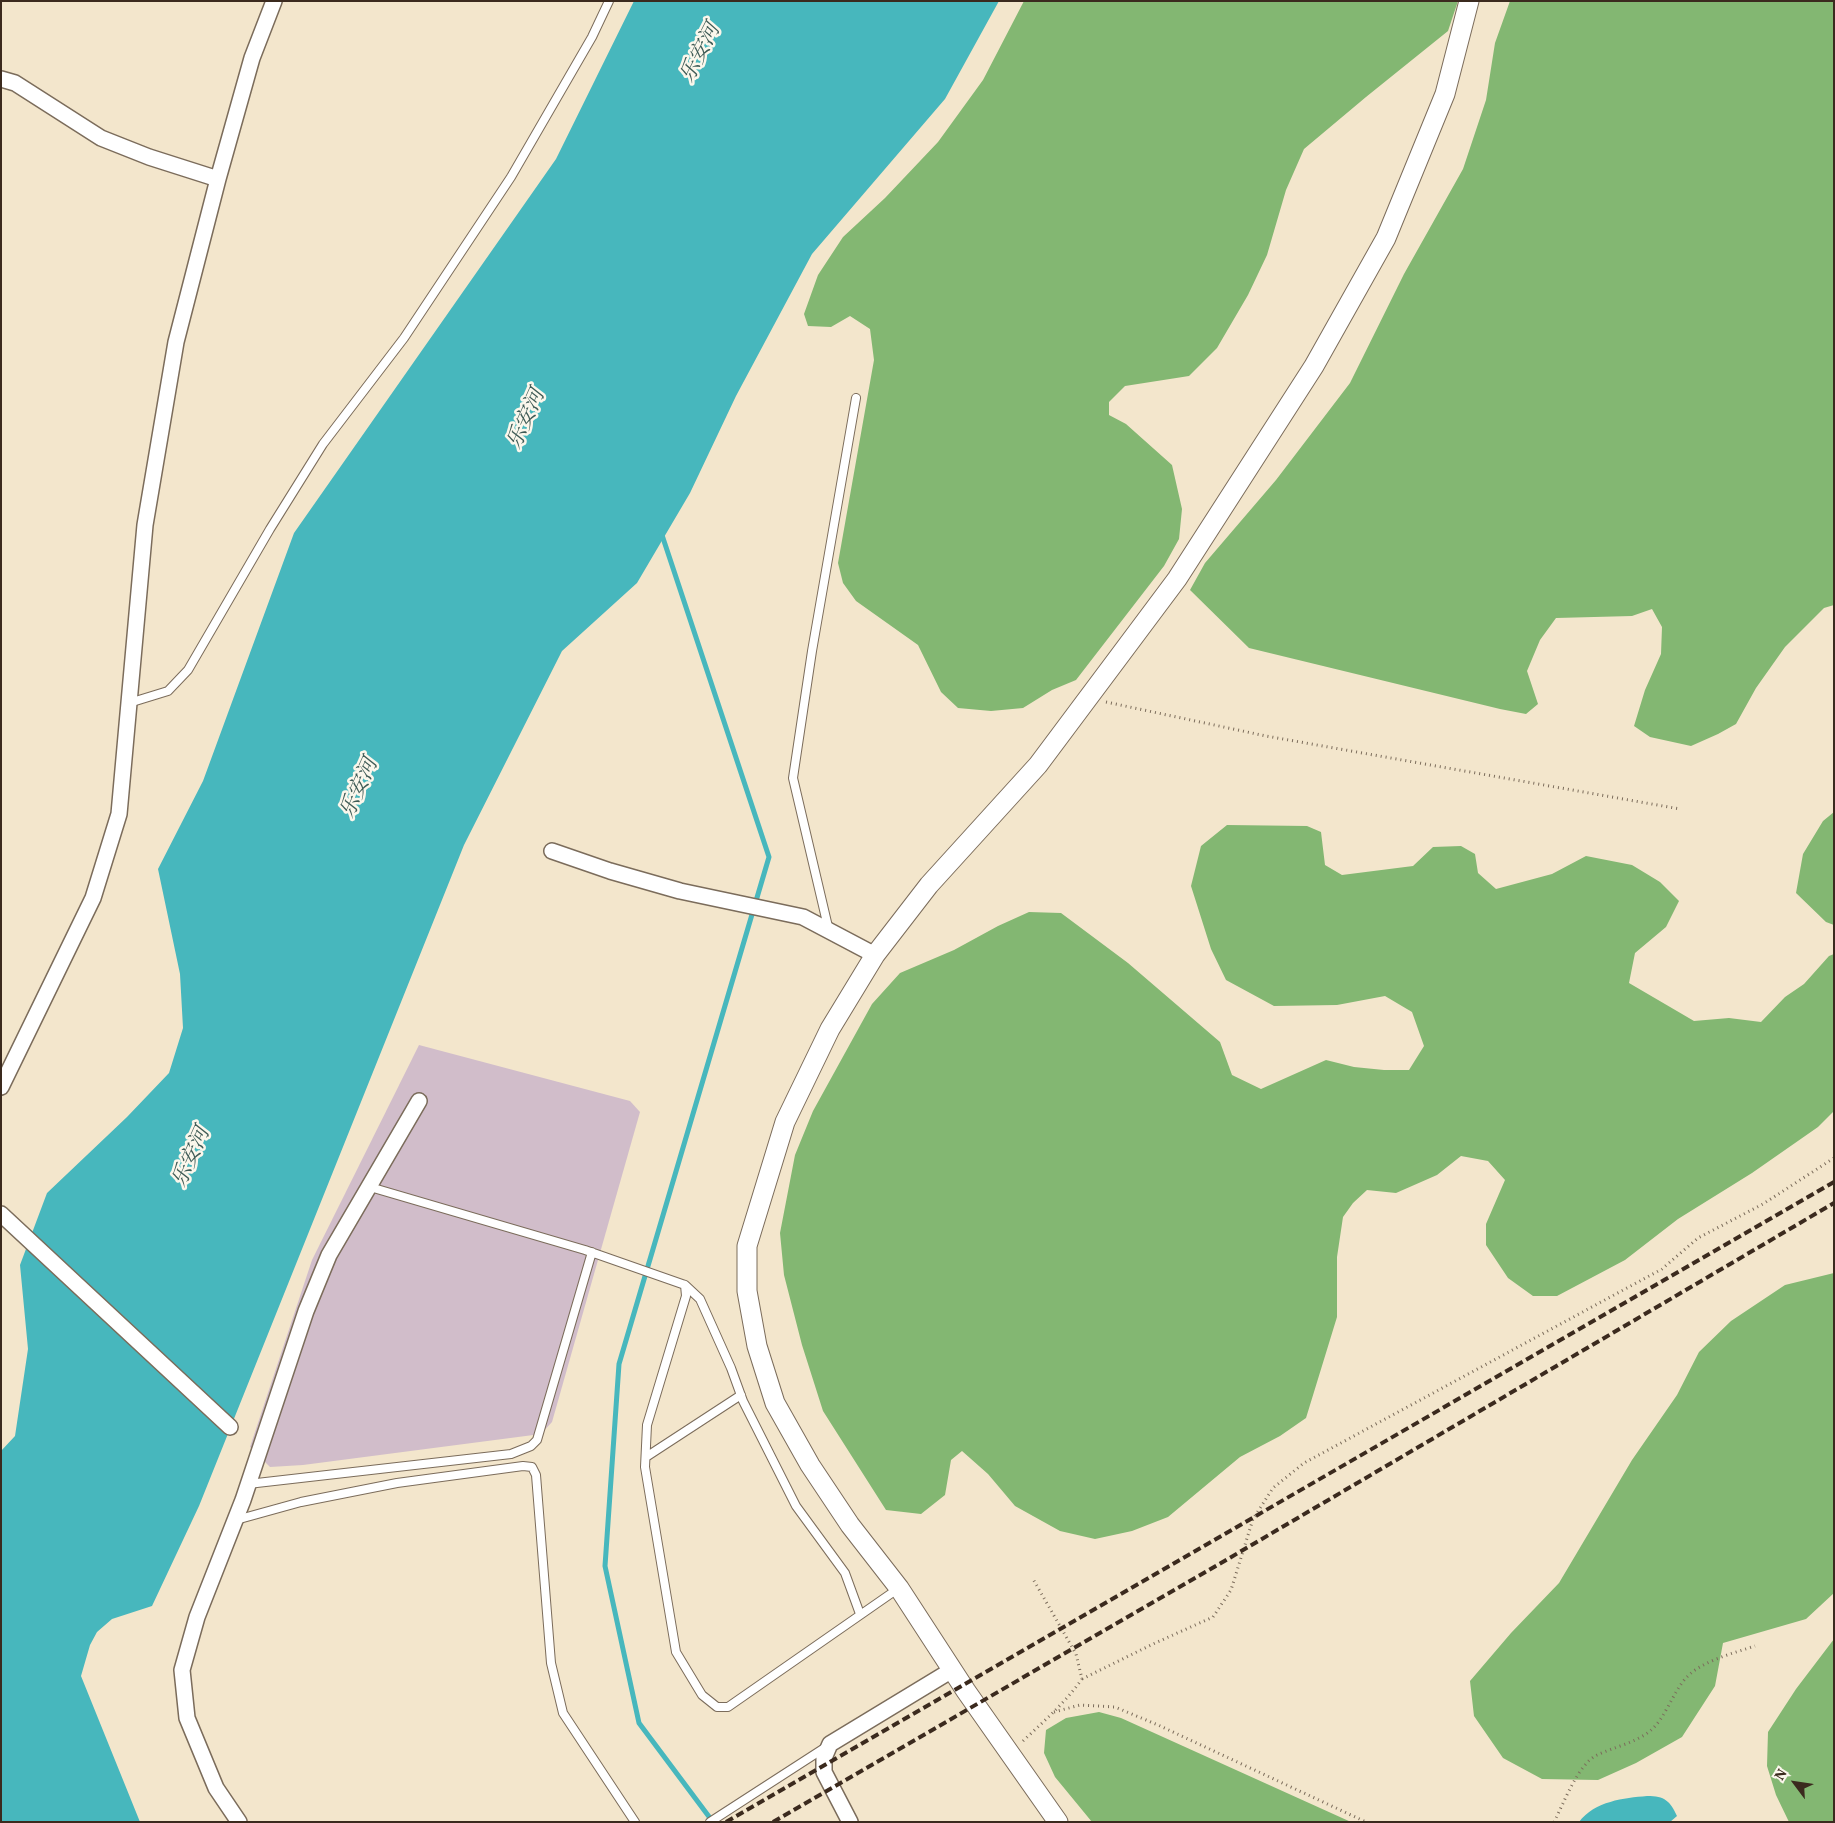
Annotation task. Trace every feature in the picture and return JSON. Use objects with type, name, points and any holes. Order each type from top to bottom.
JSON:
[{"type":"street","points":[[1,1087],[94,898],[119,814],[145,525],[176,342],[218,179],[252,58],[274,1]]},
{"type":"street","points":[[1058,1822],[952,1670],[899,1588],[850,1525],[825,1488],[775,1403],[757,1346],[747,1290],[747,1246],[785,1122],[830,1030],[875,955],[929,885],[1038,765],[1088,698],[1182,571],[1314,366],[1386,238],[1445,94],[1469,1]]},
{"type":"street","points":[[1,79],[15,84],[101,138],[149,157],[218,179]]},
{"type":"street","points":[[552,850],[610,871],[680,891],[803,916],[875,955]]},
{"type":"street","points":[[239,1822],[216,1788],[187,1718],[182,1670],[197,1617],[248,1484],[306,1311],[328,1255],[370,1187],[418,1101]]},
{"type":"street","points":[[1,1214],[230,1428]]},
{"type":"street","points":[[850,1822],[824,1772],[824,1758],[830,1744],[952,1670]]},
{"type":"lane","points":[[129,703],[168,691],[188,670],[270,529],[323,444],[404,338],[511,177],[592,37],[609,1]]},
{"type":"lane","points":[[830,931],[794,778],[812,651],[856,398]]},
{"type":"lane","points":[[370,1187],[592,1252],[685,1285],[700,1299],[741,1395],[796,1506],[845,1573],[860,1614]]},
{"type":"lane","points":[[248,1484],[512,1454],[531,1446],[537,1440],[592,1252]]},
{"type":"lane","points":[[685,1285],[686,1296],[647,1425],[645,1467],[676,1652],[702,1695],[718,1707],[728,1707],[899,1588]]},
{"type":"lane","points":[[646,1457],[741,1395]]},
{"type":"lane","points":[[234,1521],[301,1502],[396,1483],[523,1466],[532,1468],[536,1474],[551,1663],[558,1697],[563,1712],[635,1822]]},
{"type":"lane","points":[[710,1822],[830,1744]]},
{"type":"path","points":[[1088,698],[1266,736],[1680,809]]},
{"type":"path","points":[[1009,1753],[1054,1712],[1082,1679],[1153,1644],[1213,1618],[1231,1590],[1253,1519],[1273,1488],[1304,1463],[1662,1269],[1698,1238],[1763,1204],[1834,1158]]},
{"type":"path","points":[[1033,1579],[1076,1654],[1082,1679]]},
{"type":"path","points":[[1554,1822],[1583,1768],[1596,1756],[1620,1747],[1650,1731],[1668,1707],[1686,1677],[1707,1663],[1755,1646]]},
{"type":"path","points":[[1054,1712],[1080,1705],[1115,1707],[1158,1725],[1366,1822]]},
{"type":"shaded area","points":[[419,1045],[630,1101],[640,1112],[552,1422],[541,1434],[303,1465],[270,1467],[250,1447],[312,1260]]},
{"type":"green space","points":[[1024,1],[1458,1],[1448,31],[1304,149],[1286,190],[1267,255],[1248,295],[1217,348],[1189,376],[1125,386],[1109,402],[1109,415],[1126,424],[1172,465],[1182,509],[1179,539],[1164,566],[1076,680],[1052,690],[1023,708],[991,711],[958,708],[941,692],[918,645],[856,601],[843,583],[838,563],[874,360],[870,329],[850,316],[831,327],[808,326],[804,314],[818,275],[843,237],[885,198],[938,142],[983,80]]},
{"type":"green space","points":[[1510,1],[1834,1],[1834,605],[1824,608],[1785,647],[1756,688],[1736,724],[1691,746],[1650,737],[1634,726],[1645,690],[1661,654],[1662,627],[1652,609],[1632,616],[1556,618],[1540,640],[1527,671],[1538,704],[1526,714],[1249,648],[1190,590],[1205,563],[1276,480],[1350,383],[1404,274],[1463,169],[1486,100],[1495,43]]},
{"type":"green space","points":[[1834,812],[1834,925],[1826,922],[1796,893],[1803,854],[1823,821]]},
{"type":"green space","points":[[1227,825],[1307,826],[1321,832],[1325,865],[1342,875],[1413,866],[1433,847],[1461,846],[1475,854],[1478,873],[1496,889],[1552,874],[1586,856],[1632,865],[1660,882],[1679,901],[1666,927],[1635,953],[1629,983],[1694,1021],[1729,1018],[1761,1022],[1785,997],[1804,984],[1829,956],[1834,954],[1834,1111],[1818,1127],[1752,1173],[1678,1219],[1625,1260],[1557,1296],[1533,1296],[1508,1278],[1486,1245],[1486,1224],[1505,1180],[1488,1161],[1461,1156],[1437,1175],[1396,1193],[1367,1190],[1353,1203],[1343,1217],[1337,1257],[1337,1317],[1306,1418],[1280,1436],[1240,1457],[1168,1517],[1132,1531],[1095,1539],[1060,1531],[1015,1506],[988,1474],[962,1451],[951,1460],[945,1495],[921,1514],[886,1510],[823,1411],[802,1345],[784,1275],[780,1233],[795,1155],[813,1111],[872,1004],[900,973],[954,950],[998,926],[1029,912],[1061,913],[1128,963],[1220,1042],[1232,1075],[1261,1089],[1326,1060],[1354,1067],[1409,1070],[1424,1046],[1412,1012],[1385,996],[1337,1005],[1274,1006],[1226,980],[1211,949],[1191,886],[1201,846]]},
{"type":"green space","points":[[1834,1273],[1834,1593],[1806,1619],[1723,1643],[1715,1686],[1682,1737],[1636,1763],[1598,1780],[1542,1779],[1503,1758],[1474,1716],[1470,1681],[1511,1633],[1559,1583],[1632,1460],[1677,1395],[1699,1352],[1731,1321],[1785,1285]]},
{"type":"green space","points":[[1834,1639],[1834,1822],[1789,1822],[1776,1795],[1767,1766],[1768,1732],[1796,1689]]},
{"type":"green space","points":[[1099,1712],[1121,1718],[1351,1822],[1092,1822],[1055,1777],[1044,1753],[1046,1730],[1066,1718]]},
{"type":"water","name":"乐安河","points":[[634,1],[999,1],[945,99],[812,254],[736,396],[690,493],[637,583],[562,651],[464,845],[199,1506],[152,1606],[112,1619],[97,1632],[90,1645],[81,1676],[140,1822],[1,1822],[1,1451],[15,1436],[28,1349],[20,1265],[47,1193],[127,1117],[169,1073],[183,1028],[180,974],[158,869],[203,781],[294,533],[556,159]]},
{"type":"water","points":[[1647,1796],[1666,1800],[1677,1816],[1670,1822],[1579,1822],[1593,1809],[1601,1805]]},
{"type":"waterway","points":[[661,532],[769,857],[619,1364],[605,1566],[639,1723],[713,1822]]},
{"type":"railway","points":[[726,1822],[1834,1182]]},
{"type":"railway","points":[[773,1822],[1221,1563],[1834,1203]]}]
